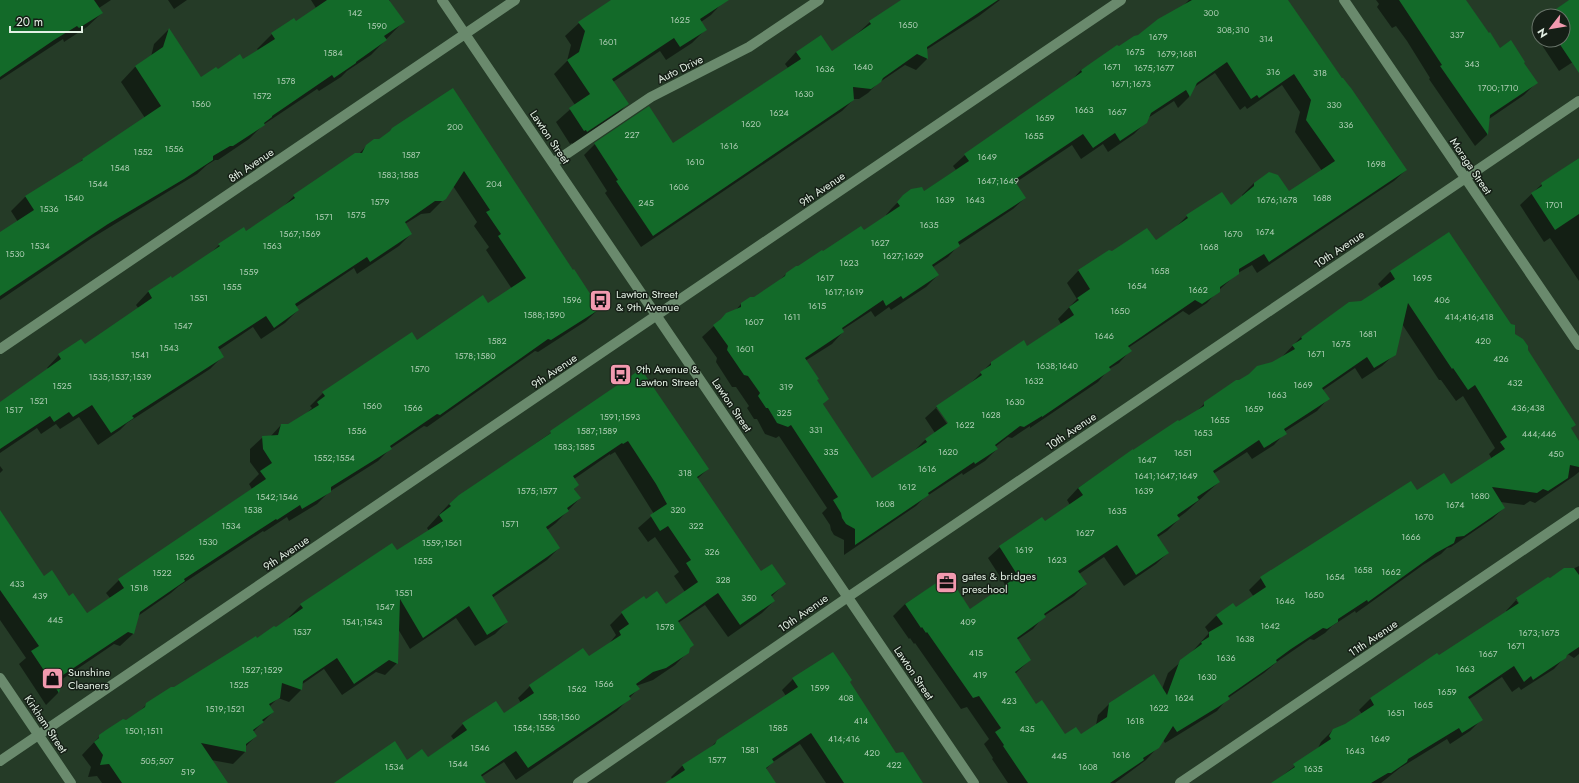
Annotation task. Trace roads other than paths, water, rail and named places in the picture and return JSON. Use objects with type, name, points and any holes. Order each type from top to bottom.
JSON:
[{"type":"street","name":"Lawton Street","points":[[442,0],[974,783]]},
{"type":"street","name":"8th Avenue","points":[[0,349],[515,0]]},
{"type":"street","name":"Auto Drive","points":[[553,163],[651,97],[749,47],[819,0]]},
{"type":"street","name":"9th Avenue","points":[[0,761],[1121,0]]},
{"type":"street","name":"Moraga Street","points":[[1344,0],[1579,346]]},
{"type":"street","name":"10th Avenue","points":[[578,783],[848,597],[1579,101]]},
{"type":"street","name":"11th Avenue","points":[[1180,783],[1579,512]]},
{"type":"street","name":"Kirkham Street","points":[[0,678],[71,783]]},
{"type":"place","name":"Lawton Street & 9th Avenue","points":[[601,300]]},
{"type":"place","name":"9th Avenue & Lawton Street","points":[[620,375]]},
{"type":"place","name":"gates & bridges preschool","points":[[946,582]]},
{"type":"place","name":"Sunshine Cleaners","points":[[53,678]]}]
